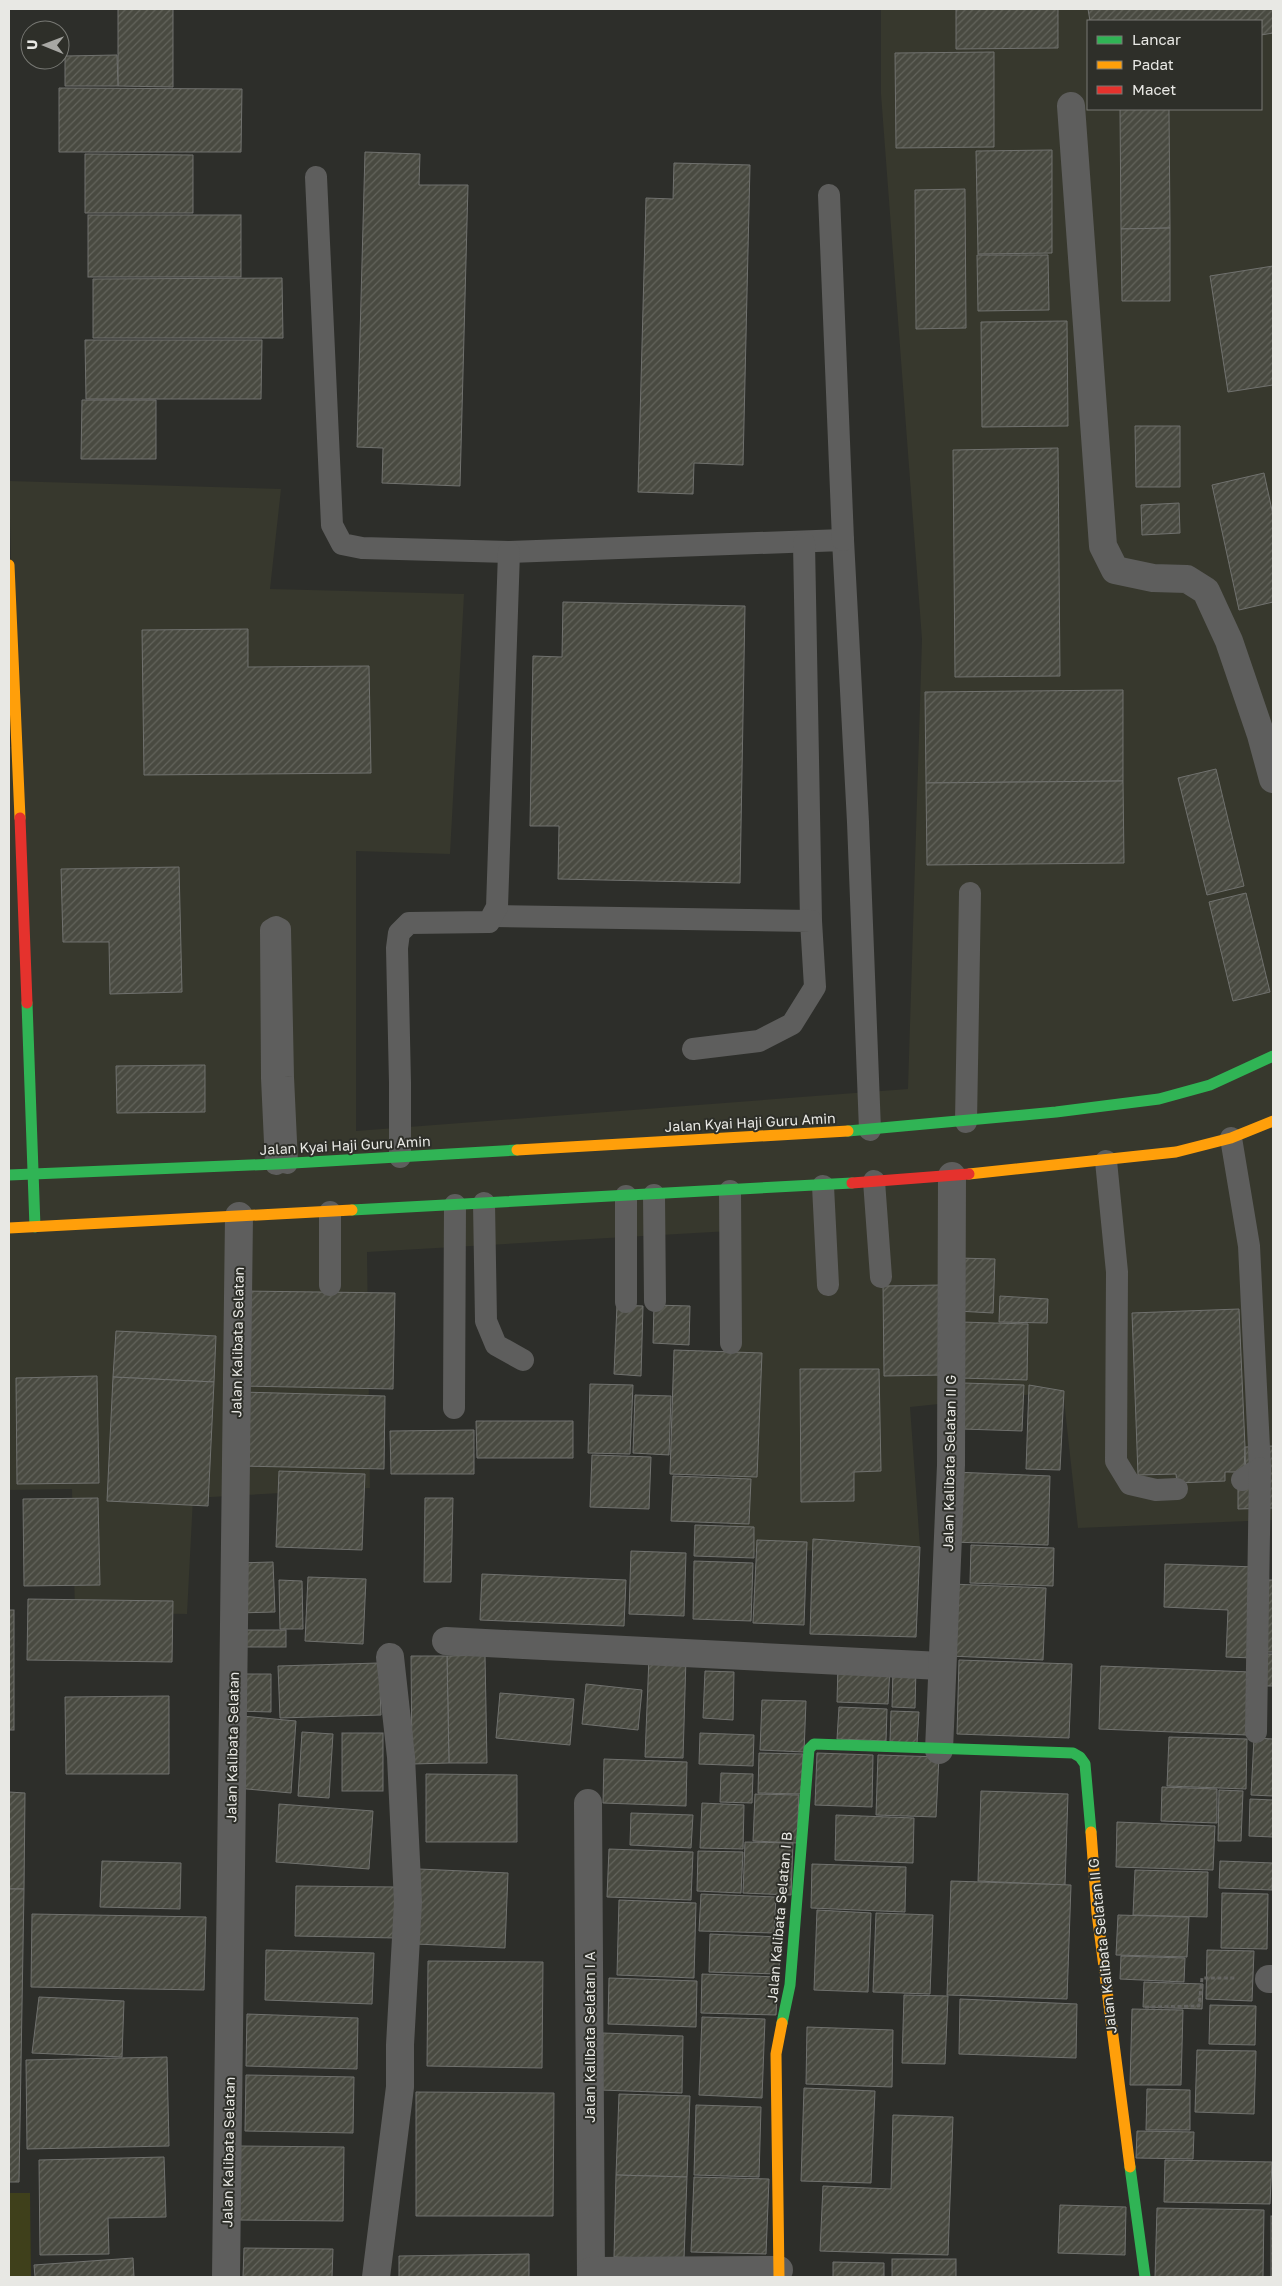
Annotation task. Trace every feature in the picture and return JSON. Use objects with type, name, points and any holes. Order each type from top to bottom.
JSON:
[{"type":"main road","points":[[9,565],[13,755],[35,1227]]},
{"type":"main road","name":"Jalan Kyai Haji Guru Amin","points":[[9,1176],[282,1163],[870,1130],[966,1122],[1159,1099],[1210,1085],[1273,1056]]},
{"type":"main road","points":[[9,1228],[239,1216],[330,1222],[455,1205],[823,1186],[952,1199],[1106,1161],[1176,1152],[1231,1138],[1273,1121]]},
{"type":"main road","name":"Jalan Kalibata Selatan II G","points":[[811,1746],[814,1744],[939,1750],[1073,1753],[1080,1757],[1085,1764],[1097,1913],[1108,2008],[1145,2277]]},
{"type":"main road","name":"Jalan Kalibata Selatan I B","points":[[779,2274],[776,2054],[790,1985],[809,1749],[811,1746]]},
{"type":"street","points":[[1071,106],[1103,546],[1115,570],[1153,578],[1187,579],[1206,591],[1229,641],[1261,735],[1273,779]]},
{"type":"street","name":"Jalan Kalibata Selatan II G","points":[[939,1750],[941,1666],[951,1465],[952,1199]]},
{"type":"street","name":"Jalan Kalibata Selatan","points":[[226,2277],[239,1216]]},
{"type":"street","points":[[446,1641],[941,1666]]},
{"type":"street","points":[[376,2277],[400,2087],[400,2045],[408,1902],[401,1757],[390,1657]]},
{"type":"street","name":"Jalan Kalibata Selatan I A","points":[[588,1802],[591,2274]]},
{"type":"street","points":[[591,2274],[779,2274]]},
{"type":"lane","points":[[316,177],[332,525],[342,544],[362,548],[509,552],[804,543],[844,540]]},
{"type":"lane","points":[[829,195],[858,822],[870,1130]]},
{"type":"lane","points":[[693,1049],[759,1041],[792,1024],[815,988],[811,921],[804,543]]},
{"type":"lane","points":[[400,1156],[397,948],[399,933],[409,924],[489,922],[497,907],[509,552]]},
{"type":"lane","points":[[966,1122],[970,893]]},
{"type":"lane","points":[[493,916],[811,921]]},
{"type":"lane","points":[[276,926],[280,929],[283,1077],[282,1163],[272,1078],[271,930],[276,926]]},
{"type":"lane","points":[[1231,1138],[1248,1246],[1256,1732]]},
{"type":"lane","points":[[1106,1161],[1117,1272],[1116,1460],[1130,1484],[1156,1490],[1177,1489]]},
{"type":"lane","points":[[823,1186],[828,1285]]},
{"type":"lane","points":[[875,1190],[881,1278]]},
{"type":"lane","points":[[730,1191],[731,1343]]},
{"type":"lane","points":[[654,1195],[654,1296]]},
{"type":"lane","points":[[626,1196],[626,1298]]},
{"type":"lane","points":[[484,1203],[486,1321],[496,1345],[523,1360]]},
{"type":"lane","points":[[454,1408],[455,1205]]},
{"type":"lane","points":[[330,1222],[331,1276]]},
{"type":"path","points":[[1108,2008],[1199,2006],[1202,1978],[1204,1977],[1271,1979]]},
{"type":"shaded area","points":[[881,9],[1273,9],[1273,1520],[1078,1528],[1063,1391],[910,1407],[920,1547],[730,1553],[730,1231],[367,1252],[370,1488],[193,1498],[187,1614],[75,1612],[72,1489],[9,1490],[9,747],[16,746],[9,481],[281,489],[270,589],[464,594],[450,854],[356,851],[356,1131],[908,1089],[922,639],[881,94]]},
{"type":"shaded area","points":[[9,2193],[30,2193],[31,2277],[9,2277]]},
{"type":"building","points":[[118,9],[173,9],[173,87],[118,86]]},
{"type":"building","points":[[956,9],[1058,9],[1058,48],[956,49]]},
{"type":"building","points":[[1088,9],[1273,9],[1273,33],[1262,35],[1262,20],[1090,20]]},
{"type":"building","points":[[994,52],[994,147],[896,148],[895,53]]},
{"type":"building","points":[[117,55],[118,86],[65,86],[65,70],[70,70],[70,56]]},
{"type":"building","points":[[59,88],[242,89],[241,152],[59,152]]},
{"type":"building","points":[[1120,110],[1169,110],[1170,228],[1121,229]]},
{"type":"building","points":[[1052,150],[1052,253],[978,254],[976,151]]},
{"type":"building","points":[[365,152],[420,154],[419,185],[468,185],[460,486],[382,483],[383,448],[357,447]]},
{"type":"building","points":[[85,154],[193,155],[193,213],[85,213]]},
{"type":"building","points":[[674,163],[750,165],[743,465],[694,463],[693,494],[638,492],[646,198],[673,199]]},
{"type":"building","points":[[965,189],[966,328],[916,329],[915,190]]},
{"type":"building","points":[[88,215],[241,215],[241,277],[88,277]]},
{"type":"building","points":[[1170,228],[1170,301],[1122,301],[1121,229]]},
{"type":"building","points":[[977,255],[1048,255],[1049,310],[978,311]]},
{"type":"building","points":[[1273,266],[1273,385],[1228,392],[1210,276]]},
{"type":"building","points":[[282,278],[283,338],[93,338],[93,279]]},
{"type":"building","points":[[1067,321],[1068,426],[982,427],[981,322]]},
{"type":"building","points":[[85,340],[262,340],[261,399],[86,399]]},
{"type":"building","points":[[82,400],[156,400],[156,459],[81,459]]},
{"type":"building","points":[[1135,426],[1180,426],[1180,487],[1136,487]]},
{"type":"building","points":[[1058,448],[1060,676],[955,677],[953,450]]},
{"type":"building","points":[[1264,473],[1273,515],[1273,602],[1239,610],[1212,485]]},
{"type":"building","points":[[1179,503],[1180,533],[1142,535],[1141,505]]},
{"type":"building","points":[[563,602],[745,606],[740,883],[558,879],[559,826],[530,826],[533,656],[562,657]]},
{"type":"building","points":[[248,629],[248,667],[369,666],[371,773],[144,775],[142,630]]},
{"type":"building","points":[[1123,690],[1123,781],[926,783],[925,692]]},
{"type":"building","points":[[1216,769],[1244,886],[1207,895],[1178,778]]},
{"type":"building","points":[[1123,781],[1124,863],[927,865],[926,783]]},
{"type":"building","points":[[179,867],[182,992],[110,994],[109,942],[63,942],[61,869]]},
{"type":"building","points":[[1246,893],[1270,992],[1233,1001],[1209,902]]},
{"type":"building","points":[[205,1065],[205,1112],[117,1113],[116,1066]]},
{"type":"building","points":[[959,1258],[995,1259],[993,1313],[957,1311]]},
{"type":"building","points":[[942,1285],[943,1375],[884,1376],[883,1286]]},
{"type":"building","points":[[242,1291],[395,1293],[393,1389],[241,1386]]},
{"type":"building","points":[[1000,1296],[1048,1299],[1047,1323],[999,1322]]},
{"type":"building","points":[[617,1305],[643,1306],[641,1376],[614,1374]]},
{"type":"building","points":[[654,1305],[690,1306],[689,1345],[653,1343]]},
{"type":"building","points":[[1239,1309],[1245,1447],[1244,1472],[1225,1472],[1225,1481],[1177,1483],[1176,1474],[1138,1475],[1132,1313]]},
{"type":"building","points":[[961,1322],[1028,1324],[1027,1380],[960,1378]]},
{"type":"building","points":[[116,1331],[216,1336],[214,1382],[113,1377]]},
{"type":"building","points":[[674,1350],[762,1353],[757,1477],[670,1474]]},
{"type":"building","points":[[800,1369],[879,1369],[881,1471],[854,1472],[854,1501],[801,1502]]},
{"type":"building","points":[[97,1376],[99,1483],[17,1484],[16,1378]]},
{"type":"building","points":[[113,1377],[214,1382],[208,1506],[107,1501]]},
{"type":"building","points":[[964,1383],[1024,1385],[1022,1431],[963,1429]]},
{"type":"building","points":[[590,1384],[633,1385],[630,1454],[588,1453]]},
{"type":"building","points":[[1029,1385],[1064,1391],[1060,1470],[1026,1469]]},
{"type":"building","points":[[241,1392],[385,1396],[384,1469],[239,1466]]},
{"type":"building","points":[[635,1395],[671,1396],[669,1455],[633,1453]]},
{"type":"building","points":[[476,1421],[573,1421],[573,1458],[477,1458]]},
{"type":"building","points":[[474,1430],[474,1474],[391,1474],[390,1431]]},
{"type":"building","points":[[1273,1446],[1273,1508],[1238,1509],[1238,1487],[1246,1487],[1245,1447]]},
{"type":"building","points":[[592,1455],[651,1457],[649,1509],[590,1507]]},
{"type":"building","points":[[279,1471],[365,1474],[362,1550],[276,1547]]},
{"type":"building","points":[[954,1472],[1050,1476],[1048,1545],[951,1542]]},
{"type":"building","points":[[673,1476],[751,1479],[749,1524],[671,1521]]},
{"type":"building","points":[[98,1498],[100,1585],[24,1586],[23,1499]]},
{"type":"building","points":[[425,1498],[453,1498],[451,1582],[424,1582]]},
{"type":"building","points":[[695,1525],[754,1527],[754,1558],[694,1556]]},
{"type":"building","points":[[813,1539],[920,1547],[916,1637],[810,1634]]},
{"type":"building","points":[[757,1540],[807,1542],[804,1625],[753,1623]]},
{"type":"building","points":[[971,1545],[1054,1548],[1053,1586],[970,1583]]},
{"type":"building","points":[[631,1551],[686,1553],[684,1616],[629,1614]]},
{"type":"building","points":[[694,1561],[753,1563],[751,1621],[693,1619]]},
{"type":"building","points":[[273,1562],[275,1612],[237,1613],[236,1563]]},
{"type":"building","points":[[1165,1564],[1257,1567],[1253,1658],[1226,1657],[1228,1610],[1164,1607]]},
{"type":"building","points":[[482,1574],[626,1580],[624,1626],[480,1620]]},
{"type":"building","points":[[308,1577],[366,1579],[363,1644],[305,1641]]},
{"type":"building","points":[[279,1580],[302,1581],[303,1629],[280,1629]]},
{"type":"building","points":[[1264,1580],[1273,1580],[1273,1652],[1262,1652]]},
{"type":"building","points":[[952,1584],[1046,1588],[1043,1660],[949,1656]]},
{"type":"building","points":[[28,1599],[173,1601],[172,1662],[27,1660]]},
{"type":"building","points":[[9,1610],[14,1610],[14,1730],[9,1730]]},
{"type":"building","points":[[242,1630],[286,1630],[286,1647],[242,1647]]},
{"type":"building","points":[[1263,1654],[1273,1654],[1273,1686],[1263,1686]]},
{"type":"building","points":[[485,1655],[487,1763],[449,1763],[447,1656]]},
{"type":"building","points":[[411,1656],[447,1656],[449,1763],[412,1764]]},
{"type":"building","points":[[649,1657],[686,1658],[683,1758],[645,1757]]},
{"type":"building","points":[[959,1660],[1072,1664],[1069,1738],[957,1734]]},
{"type":"building","points":[[379,1663],[381,1715],[280,1718],[278,1666]]},
{"type":"building","points":[[838,1666],[890,1667],[888,1704],[837,1702]]},
{"type":"building","points":[[1101,1666],[1250,1672],[1247,1735],[1099,1729]]},
{"type":"building","points":[[893,1668],[916,1669],[915,1708],[892,1707]]},
{"type":"building","points":[[705,1671],[734,1672],[733,1720],[703,1718]]},
{"type":"building","points":[[236,1674],[271,1674],[271,1712],[235,1711]]},
{"type":"building","points":[[586,1684],[642,1690],[638,1730],[582,1724]]},
{"type":"building","points":[[500,1693],[574,1699],[570,1745],[496,1738]]},
{"type":"building","points":[[169,1696],[169,1774],[66,1774],[65,1697]]},
{"type":"building","points":[[762,1700],[806,1701],[804,1752],[760,1750]]},
{"type":"building","points":[[839,1707],[887,1709],[886,1741],[837,1739]]},
{"type":"building","points":[[891,1711],[919,1712],[917,1743],[890,1742]]},
{"type":"building","points":[[242,1716],[296,1721],[291,1793],[236,1788]]},
{"type":"building","points":[[302,1732],[333,1734],[329,1798],[298,1796]]},
{"type":"building","points":[[342,1733],[383,1733],[383,1791],[342,1791]]},
{"type":"building","points":[[700,1733],[754,1735],[753,1766],[699,1764]]},
{"type":"building","points":[[1169,1737],[1247,1739],[1246,1789],[1167,1786]]},
{"type":"building","points":[[1254,1738],[1273,1739],[1273,1796],[1251,1795]]},
{"type":"building","points":[[759,1753],[803,1754],[801,1794],[758,1793]]},
{"type":"building","points":[[817,1753],[873,1755],[872,1807],[815,1805]]},
{"type":"building","points":[[878,1755],[939,1757],[936,1817],[876,1815]]},
{"type":"building","points":[[604,1759],[687,1762],[686,1806],[603,1803]]},
{"type":"building","points":[[721,1773],[753,1774],[752,1803],[720,1802]]},
{"type":"building","points":[[426,1774],[517,1775],[517,1842],[426,1842]]},
{"type":"building","points":[[1162,1787],[1217,1789],[1217,1823],[1161,1821]]},
{"type":"building","points":[[1219,1790],[1243,1791],[1241,1841],[1218,1841]]},
{"type":"building","points":[[981,1791],[1068,1794],[1065,1885],[978,1881]]},
{"type":"building","points":[[9,1792],[25,1793],[24,1889],[9,1889]]},
{"type":"building","points":[[755,1794],[799,1795],[797,1843],[753,1841]]},
{"type":"building","points":[[1250,1799],[1273,1800],[1273,1837],[1249,1836]]},
{"type":"building","points":[[702,1803],[744,1805],[743,1849],[700,1848]]},
{"type":"building","points":[[279,1804],[373,1811],[369,1869],[276,1862]]},
{"type":"building","points":[[631,1813],[693,1815],[691,1848],[630,1845]]},
{"type":"building","points":[[836,1815],[914,1818],[913,1863],[835,1860]]},
{"type":"building","points":[[1117,1822],[1215,1826],[1213,1870],[1116,1867]]},
{"type":"building","points":[[745,1842],[793,1843],[791,1895],[743,1893]]},
{"type":"building","points":[[609,1849],[693,1852],[691,1900],[607,1897]]},
{"type":"building","points":[[698,1851],[743,1852],[741,1893],[697,1891]]},
{"type":"building","points":[[102,1861],[181,1863],[180,1909],[100,1907]]},
{"type":"building","points":[[1220,1861],[1273,1863],[1272,1890],[1219,1888]]},
{"type":"building","points":[[812,1864],[906,1867],[905,1912],[811,1908]]},
{"type":"building","points":[[419,1869],[508,1873],[505,1948],[416,1944]]},
{"type":"building","points":[[1135,1870],[1208,1872],[1207,1917],[1133,1915]]},
{"type":"building","points":[[951,1881],[1071,1885],[1067,1999],[947,1995]]},
{"type":"building","points":[[296,1886],[397,1887],[396,1938],[295,1936]]},
{"type":"building","points":[[9,1889],[24,1889],[19,2182],[9,2182]]},
{"type":"building","points":[[1222,1893],[1268,1894],[1267,1949],[1221,1948]]},
{"type":"building","points":[[701,1894],[776,1897],[774,1933],[699,1931]]},
{"type":"building","points":[[619,1900],[696,1903],[694,1978],[617,1975]]},
{"type":"building","points":[[817,1910],[871,1913],[868,1992],[814,1990]]},
{"type":"building","points":[[876,1913],[933,1915],[930,1994],[873,1992]]},
{"type":"building","points":[[32,1914],[206,1917],[204,1990],[31,1987]]},
{"type":"building","points":[[1118,1915],[1189,1917],[1187,1957],[1116,1955]]},
{"type":"building","points":[[710,1934],[780,1937],[779,1974],[709,1972]]},
{"type":"building","points":[[266,1950],[374,1953],[372,2004],[265,2000]]},
{"type":"building","points":[[1207,1950],[1254,1951],[1252,2001],[1206,1999]]},
{"type":"building","points":[[1121,1956],[1185,1958],[1184,1982],[1120,1979]]},
{"type":"building","points":[[428,1961],[543,1962],[542,2068],[427,2066]]},
{"type":"building","points":[[702,1974],[778,1977],[776,2015],[701,2013]]},
{"type":"building","points":[[609,1978],[697,1981],[696,2027],[608,2024]]},
{"type":"building","points":[[1144,1982],[1203,1984],[1202,2009],[1143,2007]]},
{"type":"building","points":[[904,1995],[948,1996],[945,2064],[902,2063]]},
{"type":"building","points":[[39,1997],[124,2001],[122,2057],[32,2053]]},
{"type":"building","points":[[960,1999],[1077,2004],[1076,2058],[959,2054]]},
{"type":"building","points":[[1210,2005],[1256,2006],[1255,2045],[1209,2044]]},
{"type":"building","points":[[1132,2009],[1183,2010],[1181,2085],[1130,2085]]},
{"type":"building","points":[[247,2014],[358,2018],[357,2069],[246,2066]]},
{"type":"building","points":[[702,2017],[765,2019],[762,2098],[699,2095]]},
{"type":"building","points":[[807,2027],[893,2030],[892,2087],[806,2084]]},
{"type":"building","points":[[603,2033],[683,2036],[682,2093],[601,2090]]},
{"type":"building","points":[[1197,2050],[1256,2051],[1254,2114],[1195,2112]]},
{"type":"building","points":[[167,2057],[169,2146],[27,2149],[26,2060]]},
{"type":"building","points":[[246,2075],[354,2077],[353,2133],[245,2131]]},
{"type":"building","points":[[804,2088],[875,2091],[871,2183],[801,2181]]},
{"type":"building","points":[[1147,2089],[1190,2090],[1190,2130],[1146,2130]]},
{"type":"building","points":[[416,2092],[554,2093],[553,2216],[416,2216]]},
{"type":"building","points":[[619,2094],[690,2096],[687,2177],[616,2175]]},
{"type":"building","points":[[696,2105],[761,2107],[759,2177],[694,2175]]},
{"type":"building","points":[[893,2115],[953,2117],[948,2255],[820,2251],[823,2186],[891,2189]]},
{"type":"building","points":[[1137,2131],[1194,2132],[1193,2159],[1136,2158]]},
{"type":"building","points":[[240,2146],[344,2147],[343,2221],[238,2220]]},
{"type":"building","points":[[164,2157],[166,2217],[108,2218],[109,2254],[40,2255],[39,2160]]},
{"type":"building","points":[[1165,2160],[1272,2162],[1270,2204],[1164,2202]]},
{"type":"building","points":[[616,2175],[687,2177],[684,2259],[614,2257]]},
{"type":"building","points":[[694,2177],[769,2179],[766,2254],[691,2252]]},
{"type":"building","points":[[1060,2205],[1126,2207],[1125,2255],[1058,2253]]},
{"type":"building","points":[[1157,2208],[1264,2210],[1263,2277],[1155,2277]]},
{"type":"building","points":[[1271,2216],[1273,2216],[1273,2277],[1271,2277]]},
{"type":"building","points":[[244,2248],[333,2249],[332,2277],[243,2277]]},
{"type":"building","points":[[529,2254],[529,2277],[399,2277],[399,2256]]},
{"type":"building","points":[[133,2258],[134,2277],[35,2277],[34,2265]]},
{"type":"building","points":[[892,2259],[956,2259],[956,2277],[892,2277]]},
{"type":"building","points":[[833,2262],[884,2263],[884,2277],[833,2277]]},
{"type":"traffic: fast","points":[[27,1003],[35,1227]]},
{"type":"traffic: fast","points":[[848,1131],[1056,1112],[1159,1099],[1210,1085],[1273,1056]]},
{"type":"traffic: fast","points":[[9,1175],[276,1164],[517,1150]]},
{"type":"traffic: fast","points":[[352,1210],[852,1183]]},
{"type":"traffic: fast","points":[[782,2023],[790,1985],[809,1749],[814,1744],[1073,1753],[1080,1757],[1085,1764],[1091,1832]]},
{"type":"traffic: fast","points":[[1130,2167],[1145,2277]]},
{"type":"traffic: slow","points":[[9,565],[20,818]]},
{"type":"traffic: slow","points":[[969,1174],[1176,1152],[1231,1138],[1273,1121]]},
{"type":"traffic: slow","points":[[517,1150],[848,1131]]},
{"type":"traffic: slow","points":[[9,1228],[352,1210]]},
{"type":"traffic: slow","points":[[1091,1832],[1097,1913],[1130,2167]]},
{"type":"traffic: slow","points":[[779,2277],[776,2054],[782,2023]]},
{"type":"traffic: jam","points":[[20,818],[27,1003]]},
{"type":"traffic: jam","points":[[852,1183],[969,1174]]}]
